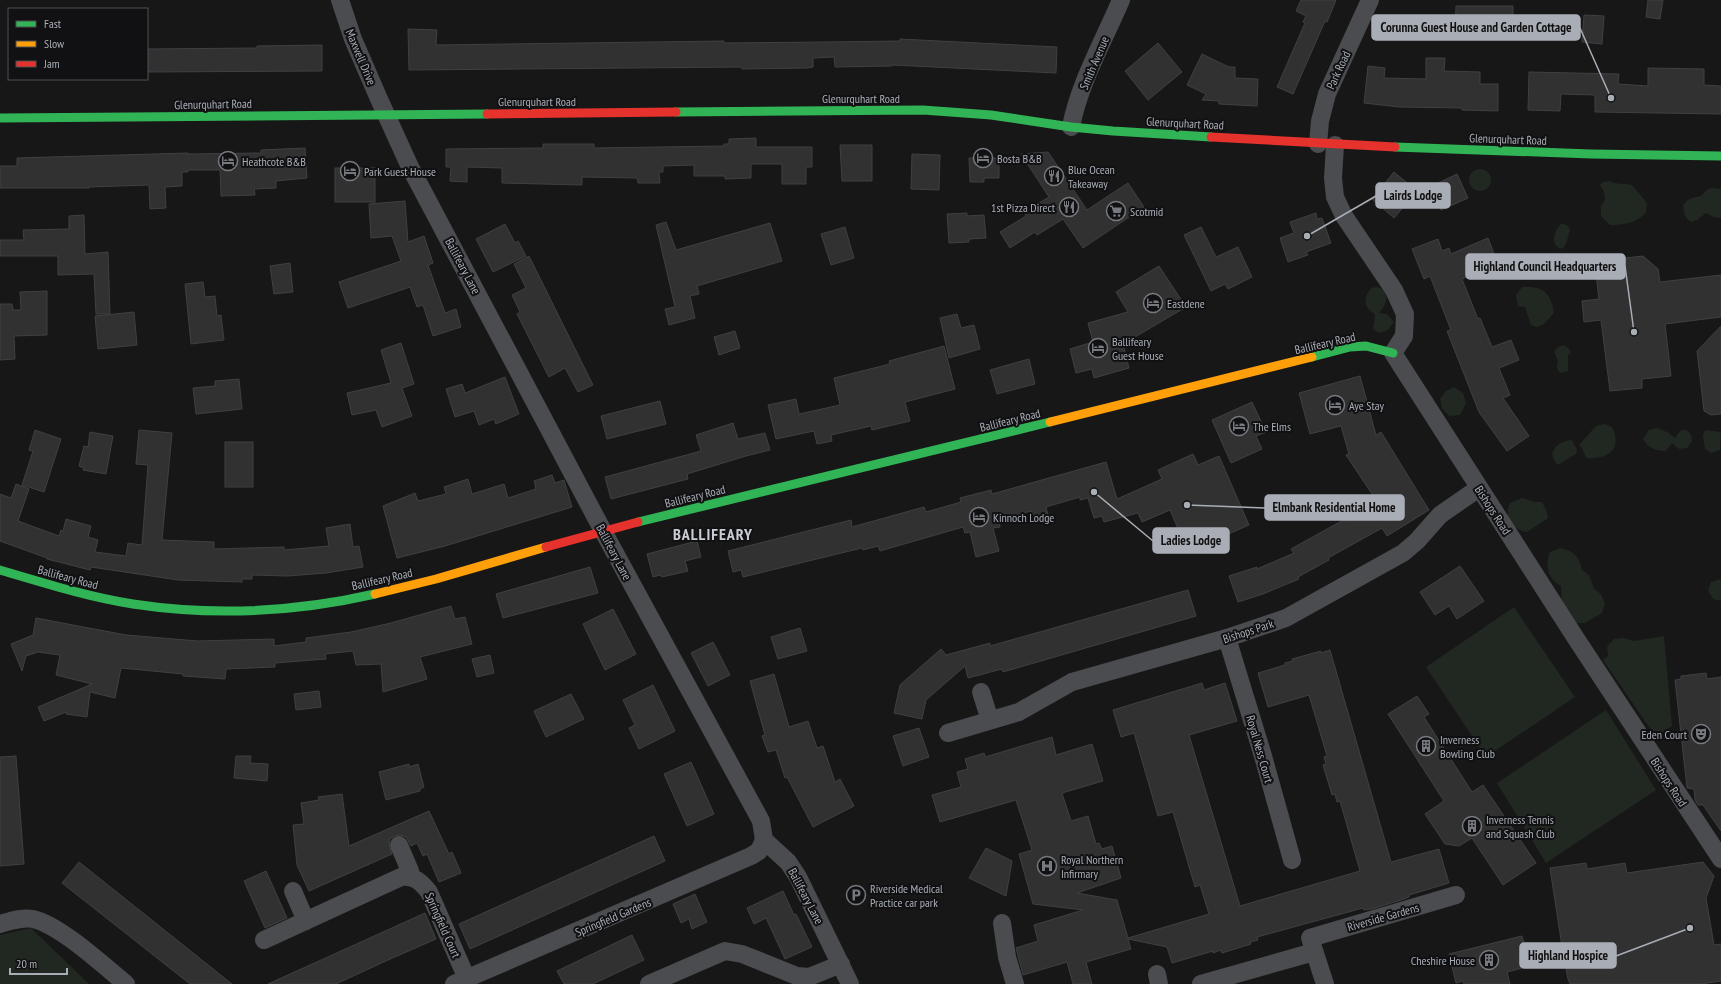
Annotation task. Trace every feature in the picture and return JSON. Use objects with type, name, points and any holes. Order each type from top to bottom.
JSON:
[{"type":"main road","name":"Glenurquhart Road","points":[[0,118],[923,110],[992,115],[1071,127],[1326,145],[1591,154],[1721,156]]},
{"type":"main road","name":"Ballifeary Road","points":[[0,572],[121,603],[175,609],[239,610],[283,608],[334,602],[395,590],[603,531],[1350,348],[1366,346],[1393,353]]},
{"type":"street","name":"Maxwell Drive","points":[[340,0],[353,39],[385,114]]},
{"type":"street","name":"Smith Avenue","points":[[1071,127],[1083,86],[1121,0]]},
{"type":"street","name":"Park Road","points":[[1326,145],[1320,121],[1327,94],[1370,0]]},
{"type":"street","name":"Ballifeary Lane","points":[[385,114],[410,167],[603,531],[761,821],[764,840],[788,862],[798,877],[850,984]]},
{"type":"street","points":[[1326,145],[1333,178],[1335,197],[1344,216],[1394,290],[1405,314],[1404,336],[1393,353]]},
{"type":"street","name":"Bishops Road","points":[[1393,353],[1575,637],[1721,859]]},
{"type":"street","name":"Bishops Park","points":[[948,733],[1018,712],[1072,682],[1227,638],[1286,618],[1403,552],[1417,540],[1440,515],[1479,488]]},
{"type":"street","name":"Royal Ness Court","points":[[1227,638],[1263,756],[1292,860]]},
{"type":"street","points":[[981,692],[990,720]]},
{"type":"street","name":"Springfield Gardens","points":[[461,982],[751,856],[759,850],[764,840]]},
{"type":"street","points":[[264,940],[401,877],[411,876],[399,845]]},
{"type":"street","name":"Springfield Court","points":[[411,876],[420,880],[429,892],[461,982]]},
{"type":"street","points":[[293,891],[306,921]]},
{"type":"street","name":"Riverside Gardens","points":[[1201,984],[1311,940],[1456,895]]},
{"type":"street","points":[[0,924],[23,918],[46,923],[63,933],[126,984]]},
{"type":"street","points":[[1002,923],[1007,957],[1015,984]]},
{"type":"street","points":[[1311,940],[1325,984]]},
{"type":"street","points":[[649,984],[725,951],[742,954],[797,976],[809,977],[841,964]]},
{"type":"shaded area","points":[[1480,169],[1488,172],[1491,180],[1488,188],[1480,191],[1472,188],[1469,180],[1472,172]]},
{"type":"shaded area","points":[[1609,181],[1632,185],[1647,203],[1646,213],[1630,223],[1610,225],[1601,216],[1601,206],[1605,200],[1604,192],[1600,185],[1603,182]]},
{"type":"shaded area","points":[[1708,189],[1721,189],[1721,218],[1714,217],[1706,213],[1697,220],[1692,222],[1690,221],[1684,213],[1683,206],[1685,203],[1690,199],[1701,196]]},
{"type":"shaded area","points":[[1561,224],[1565,224],[1570,231],[1565,246],[1560,249],[1555,244],[1554,237],[1556,230]]},
{"type":"shaded area","points":[[1377,287],[1385,292],[1387,298],[1382,310],[1379,313],[1387,314],[1394,322],[1388,330],[1379,333],[1373,329],[1375,314],[1366,306],[1366,299],[1371,288]]},
{"type":"shaded area","points":[[1522,287],[1541,289],[1551,300],[1554,313],[1544,324],[1537,327],[1531,325],[1525,307],[1518,306],[1516,295]]},
{"type":"shaded area","points":[[1563,345],[1571,352],[1568,355],[1568,371],[1561,373],[1558,371],[1558,361],[1554,352],[1558,347]]},
{"type":"shaded area","points":[[1454,387],[1463,393],[1466,403],[1460,415],[1449,416],[1442,408],[1440,399],[1446,391]]},
{"type":"shaded area","points":[[1604,424],[1612,427],[1616,441],[1614,447],[1607,455],[1586,458],[1582,448],[1579,445],[1596,426]]},
{"type":"shaded area","points":[[1657,428],[1667,432],[1675,438],[1681,430],[1687,430],[1691,435],[1692,441],[1687,448],[1679,449],[1672,443],[1666,451],[1656,450],[1647,445],[1643,439],[1649,430]]},
{"type":"shaded area","points":[[1705,430],[1721,432],[1720,450],[1711,453],[1705,449],[1703,436]]},
{"type":"shaded area","points":[[1572,440],[1577,450],[1576,454],[1558,465],[1554,461],[1554,448],[1562,443]]},
{"type":"shaded area","points":[[1522,498],[1535,502],[1542,502],[1548,518],[1527,532],[1517,528],[1508,518],[1508,508],[1510,503]]},
{"type":"shaded area","points":[[1560,548],[1569,550],[1578,558],[1582,570],[1589,575],[1594,589],[1601,594],[1605,603],[1602,613],[1585,623],[1575,623],[1562,607],[1561,586],[1556,583],[1548,571],[1548,557],[1550,552]]},
{"type":"shaded area","points":[[1721,579],[1721,601],[1713,599],[1708,590],[1711,582]]},
{"type":"shaded area","points":[[1514,607],[1575,697],[1486,757],[1426,667]]},
{"type":"shaded area","points":[[1664,636],[1672,726],[1656,737],[1603,660],[1608,656],[1607,647],[1614,639],[1624,638],[1634,641]]},
{"type":"shaded area","points":[[1606,710],[1656,790],[1546,863],[1497,783]]},
{"type":"shaded area","points":[[31,928],[89,984],[0,984],[0,935]]},
{"type":"building","points":[[1301,0],[1336,0],[1327,22],[1325,21],[1293,94],[1277,87],[1305,23],[1303,22],[1306,16],[1296,11]]},
{"type":"building","points":[[1648,0],[1663,0],[1660,19],[1646,17]]},
{"type":"building","points":[[1456,6],[1513,6],[1513,31],[1455,30]]},
{"type":"building","points":[[1584,15],[1604,16],[1602,44],[1582,42]]},
{"type":"building","points":[[408,29],[437,30],[436,45],[724,41],[724,43],[827,42],[900,41],[900,39],[1057,47],[1056,73],[892,65],[835,67],[834,57],[813,58],[813,67],[807,68],[742,69],[742,67],[409,70]]},
{"type":"building","points":[[1158,43],[1182,72],[1148,100],[1125,71]]},
{"type":"building","points":[[322,45],[322,71],[148,72],[148,49],[257,48],[257,46]]},
{"type":"building","points":[[1202,54],[1229,67],[1235,67],[1235,78],[1258,79],[1257,106],[1219,104],[1219,101],[1202,100],[1206,94],[1187,85]]},
{"type":"building","points":[[1426,58],[1445,58],[1444,71],[1480,72],[1480,84],[1498,84],[1498,111],[1462,110],[1462,108],[1399,107],[1364,103],[1368,66],[1385,68],[1384,78],[1426,79]]},
{"type":"building","points":[[1648,68],[1704,69],[1704,85],[1721,86],[1721,114],[1595,112],[1595,95],[1561,94],[1560,111],[1528,110],[1529,72],[1619,74],[1618,84],[1648,86]]},
{"type":"building","points":[[756,138],[756,147],[812,147],[812,167],[806,167],[806,184],[782,184],[782,164],[751,164],[751,178],[725,179],[725,176],[694,176],[694,165],[663,166],[663,172],[659,172],[660,183],[638,183],[637,178],[582,177],[582,185],[502,183],[502,168],[467,167],[467,182],[450,181],[451,167],[446,167],[446,149],[543,148],[543,144],[594,144],[594,148],[724,146],[724,144],[729,144],[729,139]]},
{"type":"building","points":[[840,145],[872,145],[872,181],[842,181]]},
{"type":"building","points":[[305,148],[307,178],[276,181],[276,188],[254,189],[255,195],[221,196],[220,170],[188,170],[188,172],[182,172],[182,186],[165,187],[166,208],[150,209],[149,185],[89,188],[0,188],[0,166],[17,166],[17,158],[188,153],[261,153],[261,150]]},
{"type":"building","points":[[1048,152],[1087,210],[1128,183],[1144,207],[1083,248],[1063,219],[1037,235],[1035,232],[1010,248],[1000,232],[1026,216],[1024,212],[1049,197],[1021,154]]},
{"type":"building","points":[[912,154],[940,155],[939,190],[911,189]]},
{"type":"building","points":[[969,158],[999,158],[999,178],[984,178],[984,182],[970,182]]},
{"type":"building","points":[[335,168],[375,168],[375,202],[335,202]]},
{"type":"building","points":[[1394,172],[1417,191],[1394,218],[1372,199]]},
{"type":"building","points":[[1457,174],[1468,198],[1441,210],[1430,187]]},
{"type":"building","points":[[405,201],[408,242],[424,236],[433,263],[428,265],[445,313],[456,309],[461,327],[433,336],[423,305],[417,307],[410,287],[348,308],[339,282],[401,261],[392,236],[371,238],[369,204]]},
{"type":"building","points":[[967,213],[967,216],[984,215],[986,238],[969,239],[969,242],[949,243],[947,214]]},
{"type":"building","points":[[1316,213],[1317,219],[1322,218],[1331,243],[1306,252],[1308,255],[1288,262],[1280,238],[1294,233],[1290,222]]},
{"type":"building","points":[[84,215],[85,254],[108,252],[110,314],[96,314],[94,274],[58,275],[58,256],[0,256],[0,240],[24,240],[23,230],[69,229],[69,216]]},
{"type":"building","points":[[666,222],[676,250],[770,223],[782,261],[697,286],[699,294],[690,296],[695,318],[669,325],[665,309],[675,307],[656,225]]},
{"type":"building","points":[[505,224],[515,243],[518,241],[526,256],[493,272],[476,239]]},
{"type":"building","points":[[845,227],[854,258],[831,265],[821,234]]},
{"type":"building","points":[[1201,227],[1216,257],[1238,247],[1252,277],[1228,289],[1225,284],[1211,291],[1184,235]]},
{"type":"building","points":[[1488,238],[1498,264],[1462,279],[1478,319],[1480,318],[1492,347],[1511,340],[1519,360],[1499,368],[1510,395],[1503,398],[1529,436],[1507,451],[1479,412],[1447,331],[1451,330],[1430,276],[1424,279],[1412,249],[1438,239],[1442,251],[1449,248],[1451,254]]},
{"type":"building","points":[[529,256],[593,385],[578,392],[565,368],[549,377],[517,314],[520,312],[512,295],[526,288],[514,264]]},
{"type":"building","points":[[1643,256],[1658,269],[1660,282],[1721,275],[1721,317],[1665,324],[1671,376],[1642,379],[1642,388],[1610,391],[1601,320],[1584,322],[1582,301],[1599,299],[1596,274],[1608,260]]},
{"type":"building","points":[[290,263],[293,292],[274,294],[270,266]]},
{"type":"building","points":[[1159,266],[1186,307],[1123,344],[1129,368],[1094,378],[1092,369],[1076,373],[1070,349],[1093,342],[1088,323],[1128,312],[1116,292]]},
{"type":"building","points":[[203,282],[205,297],[215,296],[217,316],[221,315],[224,340],[191,344],[185,284]]},
{"type":"building","points":[[47,291],[47,335],[14,336],[15,359],[0,360],[0,304],[12,304],[13,310],[21,310],[20,292]]},
{"type":"building","points":[[134,312],[137,345],[98,349],[95,316]]},
{"type":"building","points":[[957,314],[961,328],[974,325],[980,349],[949,358],[940,318]]},
{"type":"building","points":[[1721,326],[1721,414],[1711,415],[1704,411],[1697,351]]},
{"type":"building","points":[[735,331],[740,348],[719,355],[714,337]]},
{"type":"building","points":[[401,343],[414,384],[402,388],[412,416],[382,427],[376,410],[352,415],[347,393],[391,383],[381,350]]},
{"type":"building","points":[[944,346],[955,389],[905,402],[910,421],[872,430],[871,426],[831,435],[832,441],[817,444],[814,431],[776,439],[768,405],[796,399],[799,414],[840,405],[834,378],[890,364],[889,361]]},
{"type":"building","points":[[1029,359],[1035,384],[997,394],[990,370]]},
{"type":"building","points":[[1360,376],[1376,435],[1381,432],[1429,510],[1387,536],[1382,528],[1328,558],[1329,560],[1298,577],[1299,579],[1263,594],[1238,602],[1229,576],[1257,567],[1257,569],[1294,553],[1291,549],[1347,518],[1349,521],[1378,503],[1346,455],[1349,454],[1341,426],[1310,434],[1299,393]]},
{"type":"building","points":[[505,377],[519,414],[496,424],[494,419],[479,425],[474,411],[455,417],[446,389],[462,384],[465,393]]},
{"type":"building","points":[[239,379],[242,409],[196,414],[193,388],[215,386],[215,381]]},
{"type":"building","points":[[660,401],[666,424],[607,439],[601,416]]},
{"type":"building","name":"The Elms","points":[[1252,402],[1266,432],[1256,436],[1262,449],[1231,463],[1212,420]]},
{"type":"building","points":[[733,423],[738,439],[765,433],[770,450],[687,474],[688,479],[611,499],[605,477],[701,451],[696,435]]},
{"type":"building","points":[[35,430],[61,439],[44,492],[22,485],[33,451],[29,450]]},
{"type":"building","points":[[139,430],[172,433],[162,540],[214,542],[214,549],[284,547],[284,550],[329,546],[326,528],[350,524],[353,547],[359,546],[363,567],[326,573],[288,576],[252,575],[252,579],[242,579],[242,582],[178,580],[91,567],[90,570],[47,559],[0,541],[0,494],[11,498],[16,484],[29,489],[18,521],[59,536],[61,530],[63,531],[66,519],[91,526],[88,537],[98,540],[95,552],[126,556],[128,543],[142,545],[148,465],[136,464]]},
{"type":"building","points":[[90,432],[113,436],[106,474],[83,470],[84,468],[79,466],[84,446],[88,447]]},
{"type":"building","points":[[225,442],[253,442],[253,487],[225,487]]},
{"type":"building","points":[[1193,454],[1198,465],[1219,456],[1249,525],[1188,552],[1170,510],[1142,522],[1138,513],[1104,522],[1102,516],[1094,518],[1088,498],[1080,500],[1080,497],[1046,507],[1048,515],[1034,519],[1031,511],[999,520],[1000,527],[993,528],[999,551],[976,557],[970,532],[965,533],[963,527],[880,551],[878,546],[863,550],[862,548],[743,577],[741,570],[733,572],[728,551],[851,520],[852,527],[924,507],[926,512],[961,502],[960,498],[991,490],[992,494],[1106,462],[1117,499],[1162,479],[1158,470]]},
{"type":"building","points":[[552,475],[555,483],[564,480],[572,507],[445,546],[397,558],[383,506],[415,493],[418,501],[446,494],[444,487],[468,479],[472,494],[504,484],[508,498],[536,489],[534,481]]},
{"type":"building","points":[[697,541],[701,557],[685,561],[688,571],[662,577],[660,575],[653,577],[647,554]]},
{"type":"building","points":[[1460,566],[1484,601],[1457,619],[1449,606],[1435,615],[1420,592]]},
{"type":"building","points":[[590,567],[598,593],[503,618],[496,594]]},
{"type":"building","points":[[1188,590],[1196,616],[1003,672],[1002,669],[968,678],[965,666],[926,700],[922,719],[894,713],[900,685],[941,649],[946,655],[990,643],[990,646]]},
{"type":"building","points":[[451,606],[455,619],[465,617],[472,644],[420,657],[427,679],[383,692],[381,664],[356,665],[353,651],[325,654],[326,659],[275,663],[275,667],[226,669],[225,679],[183,676],[183,674],[121,668],[115,698],[90,692],[87,717],[66,714],[66,712],[44,721],[38,707],[92,684],[56,675],[60,655],[38,652],[26,656],[22,671],[11,644],[33,635],[36,618],[126,635],[198,641],[274,639],[274,646],[306,642],[306,638],[351,632],[391,623]]},
{"type":"building","points":[[613,609],[636,654],[605,670],[583,624]]},
{"type":"building","points":[[800,628],[807,651],[778,659],[771,637]]},
{"type":"building","points":[[713,642],[730,675],[708,686],[691,653]]},
{"type":"building","points":[[1330,650],[1391,862],[1439,849],[1449,883],[1409,895],[1409,897],[1372,909],[1364,910],[1363,908],[1257,937],[1258,940],[1250,942],[1251,944],[1222,953],[1221,950],[1213,953],[1213,951],[1172,963],[1167,947],[1128,939],[1131,949],[1086,962],[1092,984],[1073,984],[1067,962],[1023,975],[1016,948],[1038,941],[1034,925],[1083,910],[1033,904],[1019,854],[1032,850],[1016,800],[940,822],[932,795],[961,787],[957,772],[968,769],[965,759],[984,753],[985,757],[1052,737],[1056,755],[1092,744],[1103,781],[1062,793],[1071,821],[1088,816],[1096,844],[1099,843],[1102,849],[1112,846],[1121,878],[1077,893],[1117,900],[1128,938],[1209,914],[1200,885],[1195,887],[1173,812],[1158,816],[1134,733],[1121,737],[1113,710],[1202,683],[1204,690],[1225,683],[1237,721],[1189,735],[1240,906],[1360,871],[1340,801],[1337,802],[1335,794],[1332,795],[1323,765],[1326,764],[1324,757],[1327,756],[1309,695],[1268,707],[1258,673],[1285,665],[1285,663],[1293,661],[1292,659]]},
{"type":"building","points":[[490,655],[494,673],[477,677],[472,659]]},
{"type":"building","name":"Eden Court","points":[[1706,673],[1707,679],[1721,677],[1721,831],[1703,805],[1698,805],[1695,800],[1694,789],[1687,788],[1675,680],[1681,679],[1681,676]]},
{"type":"building","points":[[774,674],[789,727],[808,721],[817,748],[823,746],[835,782],[840,779],[854,806],[813,827],[787,777],[785,778],[776,750],[768,752],[762,736],[765,735],[750,681]]},
{"type":"building","points":[[653,685],[675,731],[639,749],[629,728],[635,725],[623,700]]},
{"type":"building","points":[[319,691],[321,707],[296,710],[294,694]]},
{"type":"building","points":[[571,694],[584,719],[546,737],[534,711]]},
{"type":"building","points":[[1417,696],[1429,714],[1424,717],[1472,792],[1483,785],[1536,863],[1503,885],[1472,838],[1459,846],[1445,844],[1425,814],[1444,801],[1388,714]]},
{"type":"building","points":[[919,728],[929,757],[903,766],[893,736]]},
{"type":"building","points":[[16,756],[24,864],[0,866],[0,757]]},
{"type":"building","points":[[236,756],[251,756],[250,763],[268,764],[267,781],[234,778]]},
{"type":"building","points":[[691,762],[714,814],[687,826],[664,774]]},
{"type":"building","points":[[409,764],[409,767],[418,764],[424,787],[420,789],[420,791],[386,800],[379,772]]},
{"type":"building","points":[[342,794],[349,846],[429,811],[449,854],[452,852],[461,873],[439,882],[427,854],[423,856],[417,843],[411,846],[406,837],[400,835],[390,839],[389,844],[392,854],[309,891],[297,865],[293,825],[304,824],[301,803],[319,800],[318,797]]},
{"type":"building","points":[[654,836],[665,861],[470,949],[459,924]]},
{"type":"building","points":[[986,848],[1012,861],[1006,896],[969,878]]},
{"type":"building","points":[[79,862],[232,984],[190,984],[62,883]]},
{"type":"building","points":[[1703,862],[1714,876],[1706,898],[1714,945],[1721,944],[1721,981],[1701,984],[1570,984],[1563,953],[1550,868],[1586,863],[1587,869],[1625,863],[1627,873]]},
{"type":"building","points":[[266,871],[287,918],[265,928],[244,881]]},
{"type":"building","points":[[783,891],[794,915],[796,914],[812,947],[785,959],[766,918],[754,924],[747,908]]},
{"type":"building","points":[[695,894],[707,922],[692,929],[689,919],[681,923],[673,904]]},
{"type":"building","points":[[425,913],[436,939],[336,984],[268,984]]},
{"type":"building","points":[[632,935],[644,960],[593,984],[564,984],[557,971]]},
{"type":"building","name":"Cheshire House","points":[[1522,936],[1530,966],[1507,972],[1510,984],[1464,984],[1463,981],[1456,983],[1449,954]]},
{"type":"traffic: fast","points":[[676,112],[923,110],[991,115],[1071,127],[1113,131],[1211,137]]},
{"type":"traffic: fast","points":[[0,118],[487,114]]},
{"type":"traffic: fast","points":[[1395,147],[1591,154],[1721,156]]},
{"type":"traffic: fast","points":[[1312,357],[1350,347],[1366,346],[1393,353]]},
{"type":"traffic: fast","points":[[638,522],[1050,422]]},
{"type":"traffic: fast","points":[[0,570],[99,598],[163,608],[193,610],[223,611],[285,608],[315,605],[375,594]]},
{"type":"traffic: slow","points":[[1050,422],[1312,357]]},
{"type":"traffic: slow","points":[[375,594],[436,579],[546,547]]},
{"type":"traffic: jam","points":[[487,114],[676,112]]},
{"type":"traffic: jam","points":[[1211,137],[1395,147]]},
{"type":"traffic: jam","points":[[546,547],[638,522]]},
{"type":"place","name":"Corunna Guest House and Garden Cottage","points":[[1611,98]]},
{"type":"place","name":"Bosta B&B","points":[[983,158]]},
{"type":"place","name":"Heathcote B&B","points":[[228,161]]},
{"type":"place","name":"Park Guest House","points":[[350,171]]},
{"type":"place","name":"Blue Ocean Takeaway","points":[[1054,176]]},
{"type":"place","name":"1st Pizza Direct","points":[[1069,207]]},
{"type":"place","name":"Scotmid","points":[[1116,211]]},
{"type":"place","name":"Lairds Lodge","points":[[1307,236]]},
{"type":"place","name":"Eastdene","points":[[1153,303]]},
{"type":"place","name":"Highland Council Headquarters","points":[[1634,332]]},
{"type":"place","name":"Ballifeary Guest House","points":[[1098,348]]},
{"type":"place","name":"Aye Stay","points":[[1335,405]]},
{"type":"place","name":"The Elms","points":[[1239,426]]},
{"type":"place","name":"Ladies Lodge","points":[[1094,492]]},
{"type":"place","name":"Elmbank Residential Home","points":[[1187,505]]},
{"type":"place","name":"Kinnoch Lodge","points":[[979,517]]},
{"type":"place","name":"Eden Court","points":[[1701,734]]},
{"type":"place","name":"Inverness Bowling Club","points":[[1426,746]]},
{"type":"place","name":"Inverness Tennis and Squash Club","points":[[1472,826]]},
{"type":"place","name":"Royal Northern Infirmary","points":[[1047,866]]},
{"type":"place","name":"Riverside Medical Practice car park","points":[[856,895]]},
{"type":"place","name":"Highland Hospice","points":[[1690,928]]},
{"type":"place","name":"Cheshire House","points":[[1489,960]]},
{"type":"district","name":"BALLIFEARY","points":[[713,534]]}]
